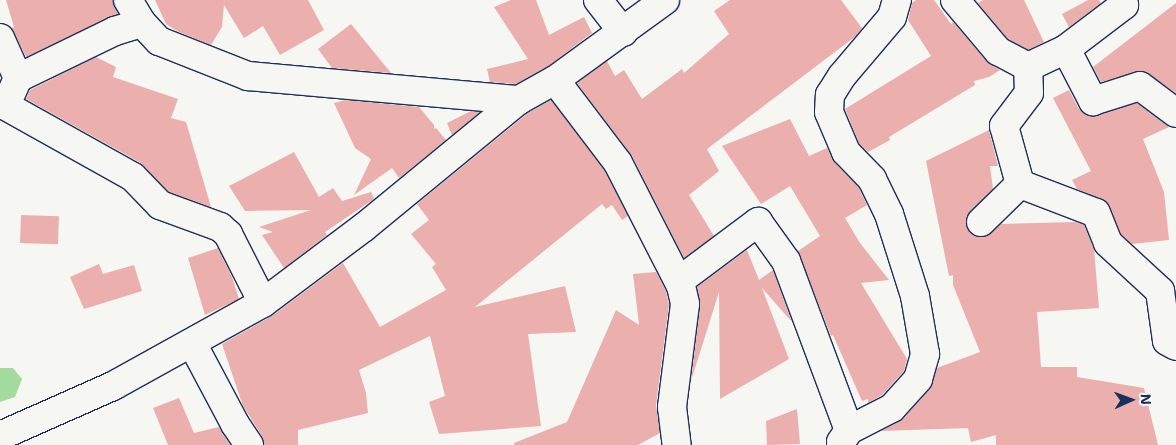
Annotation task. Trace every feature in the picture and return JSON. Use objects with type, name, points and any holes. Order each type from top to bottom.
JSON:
[{"type":"street","points":[[128,0],[142,23],[159,41],[248,76],[519,100]]},
{"type":"street","points":[[598,0],[623,32]]},
{"type":"street","points":[[0,436],[113,386],[263,303],[363,228],[519,100],[555,80],[665,0]]},
{"type":"street","points":[[679,281],[758,222],[786,261],[845,437],[892,408],[918,379],[925,354],[916,296],[889,214],[872,179],[846,152],[829,112],[830,95],[842,76],[892,17],[897,0]]},
{"type":"street","points":[[954,0],[998,51],[1028,67]]},
{"type":"street","points":[[1028,67],[1066,50],[1124,5],[1122,0]]},
{"type":"street","points":[[142,23],[115,32],[18,78],[3,114],[133,176],[160,205],[220,227],[228,234],[263,303]]},
{"type":"street","points":[[0,38],[18,78]]},
{"type":"street","points":[[1066,50],[1093,101],[1140,86],[1176,114]]},
{"type":"street","points":[[1020,184],[1004,126],[1029,93],[1028,67]]},
{"type":"street","points":[[555,80],[618,163],[679,281],[685,304],[672,407],[677,445]]},
{"type":"street","points":[[981,222],[1020,184]]},
{"type":"street","points":[[1020,184],[1096,213],[1108,243],[1160,291],[1166,341],[1176,346]]},
{"type":"street","points":[[192,343],[235,424],[249,445]]},
{"type":"green space","points":[[0,368],[13,368],[22,379],[15,397],[0,402]]},
{"type":"building","points":[[6,0],[112,0],[118,14],[26,57],[12,28],[14,27]]},
{"type":"building","points":[[155,0],[308,0],[324,30],[280,55],[263,26],[244,38],[224,5],[222,27],[211,45],[177,31],[166,24]]},
{"type":"building","points":[[511,0],[536,0],[549,35],[584,17],[592,33],[547,67],[516,84],[490,82],[487,69],[528,59],[494,7]]},
{"type":"building","points":[[730,0],[841,0],[862,28],[856,36],[707,149],[719,171],[689,195],[714,236],[684,258],[632,156],[577,83],[607,61],[615,76],[624,70],[642,99],[682,69],[684,73],[729,34],[714,11]]},
{"type":"building","points":[[916,0],[934,0],[951,24],[953,22],[986,61],[1000,70],[989,77],[974,81],[975,85],[889,137],[890,140],[868,152],[859,143],[845,109],[931,56],[908,20],[912,3]]},
{"type":"building","points":[[983,0],[1024,0],[1044,42],[1028,50],[1008,39],[978,3]]},
{"type":"building","points":[[1088,0],[1099,0],[1101,3],[1069,27],[1062,14]]},
{"type":"building","points":[[1176,3],[1176,93],[1142,71],[1101,82],[1093,67]]},
{"type":"building","points":[[351,24],[391,73],[332,68],[318,49]]},
{"type":"building","points":[[96,57],[116,67],[113,77],[178,99],[171,118],[186,122],[211,207],[169,192],[141,163],[26,99],[30,90]]},
{"type":"building","points":[[1069,90],[1079,109],[1090,116],[1137,103],[1169,127],[1143,139],[1164,192],[1169,240],[1132,244],[1121,234],[1107,202],[1077,189],[1072,180],[1091,171],[1053,98]]},
{"type":"building","points":[[346,100],[419,107],[434,125],[434,129],[436,128],[446,140],[399,178],[392,168],[354,195],[371,159],[355,148],[334,103]]},
{"type":"building","points":[[551,100],[605,171],[628,216],[622,220],[612,205],[606,209],[602,204],[475,307],[565,286],[576,332],[528,334],[541,426],[439,434],[429,402],[445,396],[430,336],[359,370],[366,393],[368,413],[298,430],[298,445],[264,445],[262,436],[243,406],[222,344],[272,316],[343,263],[380,327],[446,290],[432,267],[436,264],[411,234],[429,220],[417,204],[528,113]]},
{"type":"building","points":[[471,111],[480,112],[452,135],[447,123]]},
{"type":"building","points":[[790,119],[809,156],[827,148],[835,163],[859,188],[867,205],[845,218],[860,243],[889,280],[861,283],[907,359],[904,371],[882,395],[868,403],[868,399],[862,401],[833,335],[831,336],[798,251],[820,236],[790,186],[761,204],[722,146]]},
{"type":"building","points":[[989,130],[998,166],[990,166],[993,189],[966,217],[966,225],[970,233],[976,237],[984,237],[1001,224],[1075,222],[1084,225],[1094,249],[1099,308],[1037,312],[1041,367],[1077,367],[1077,377],[1144,388],[1158,445],[996,445],[996,435],[971,442],[968,428],[881,431],[903,419],[930,389],[937,368],[980,352],[953,285],[953,275],[949,276],[926,161]]},
{"type":"building","points":[[294,152],[319,197],[333,188],[342,201],[371,192],[374,199],[325,232],[327,235],[284,268],[262,235],[273,232],[259,227],[311,210],[245,211],[229,186]]},
{"type":"building","points":[[21,215],[59,216],[58,244],[20,243]]},
{"type":"building","points":[[218,248],[232,277],[239,299],[205,315],[188,258]]},
{"type":"building","points":[[747,250],[759,280],[773,270],[792,322],[762,288],[789,359],[720,399],[719,292],[691,381],[700,306],[697,287]]},
{"type":"building","points":[[99,264],[103,274],[134,265],[142,291],[84,309],[70,277]]},
{"type":"building","points":[[656,272],[666,291],[669,305],[656,405],[660,433],[638,445],[514,445],[514,443],[567,422],[616,310],[639,325],[633,274]]},
{"type":"building","points":[[179,398],[194,433],[219,427],[230,445],[168,445],[153,408]]},
{"type":"building","points":[[797,409],[800,444],[767,445],[766,421]]}]
